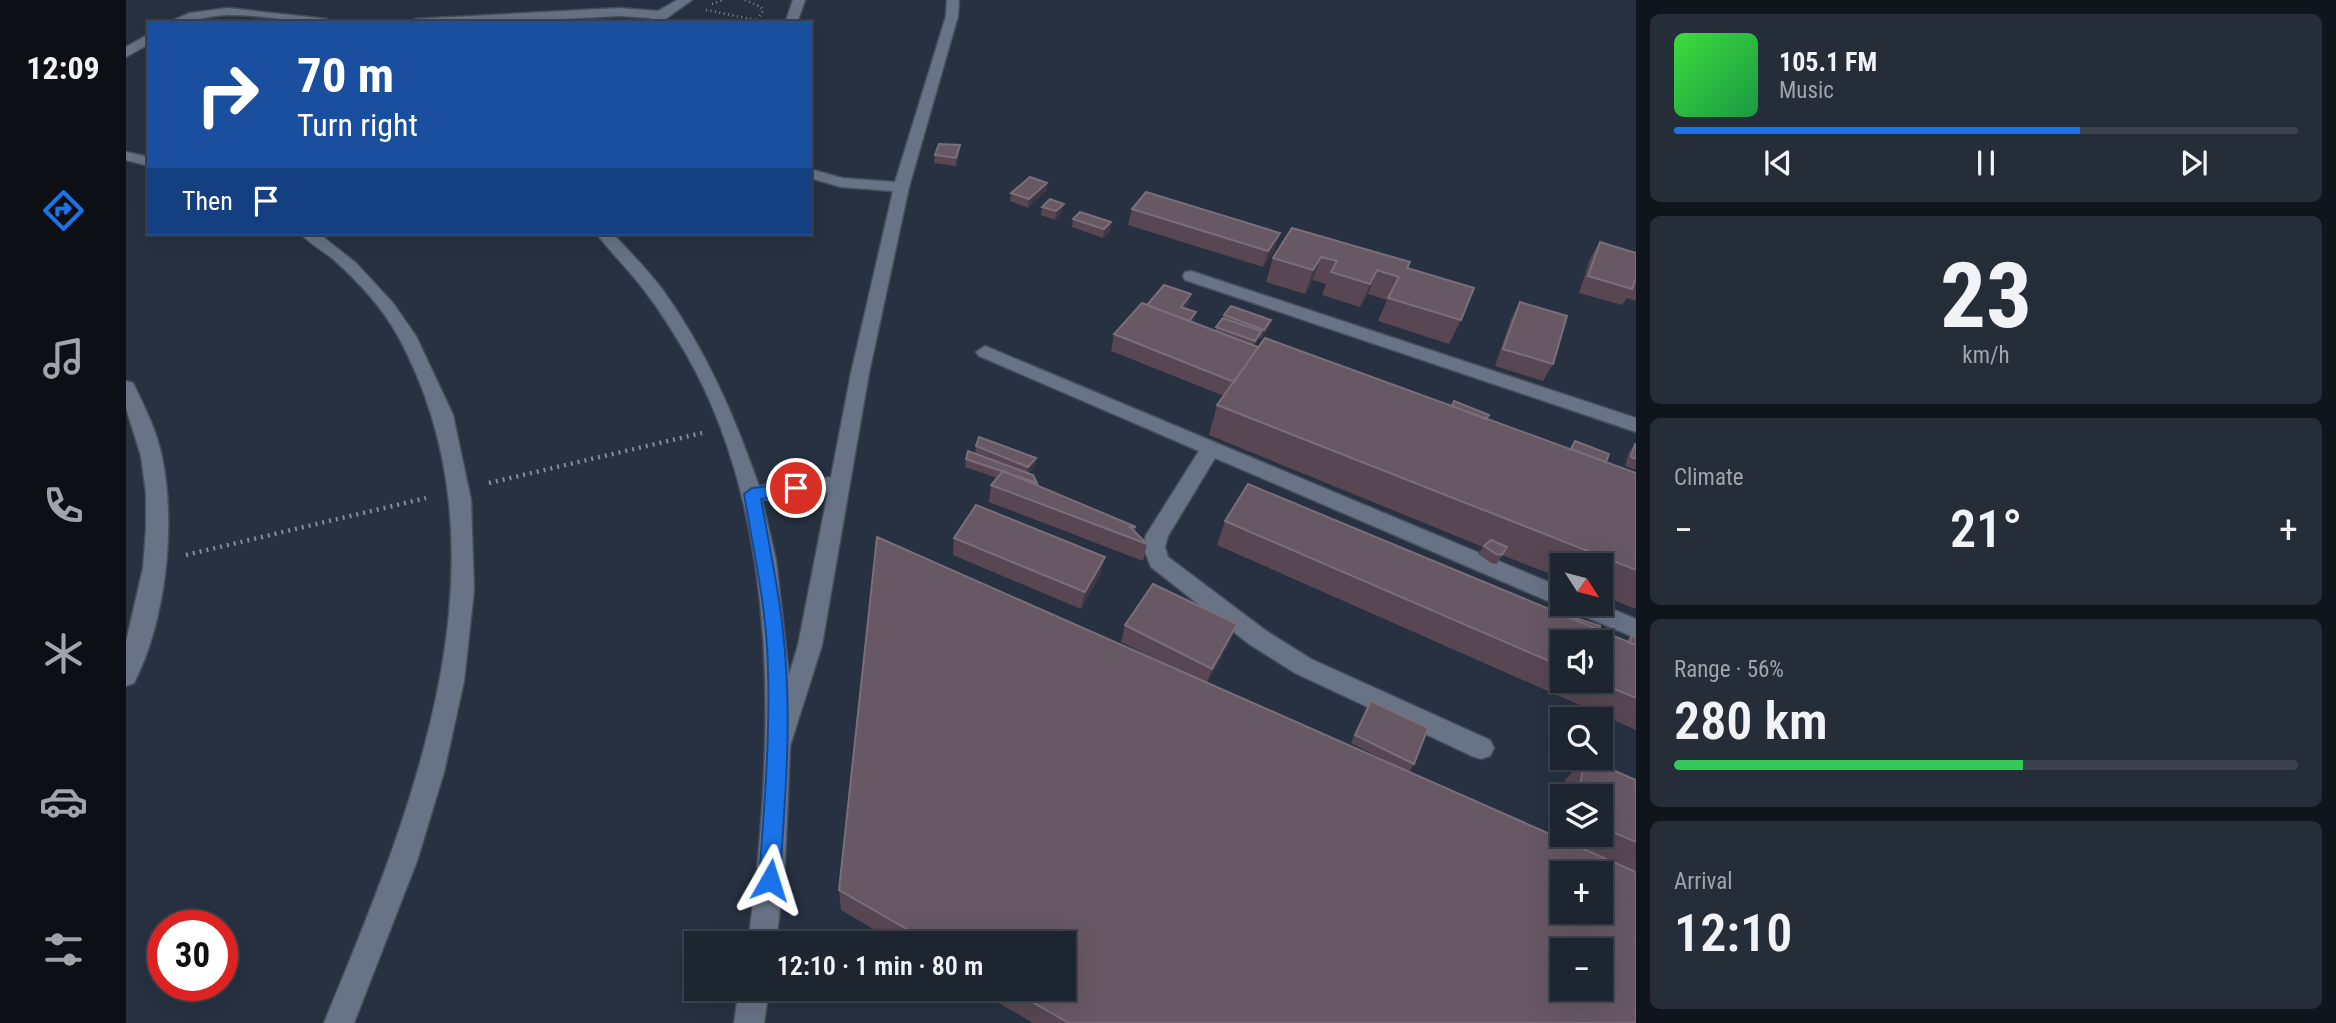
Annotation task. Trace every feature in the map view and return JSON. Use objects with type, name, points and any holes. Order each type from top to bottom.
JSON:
[{"type":"street","points":[[452,21],[620,12],[662,15],[685,0]]},
{"type":"street","points":[[792,21],[799,0]]},
{"type":"street","points":[[778,745],[810,645],[860,373],[901,187],[952,16],[953,0]]},
{"type":"street","points":[[176,21],[192,13],[215,9],[311,21]]},
{"type":"street","points":[[126,52],[147,39]]},
{"type":"street","points":[[126,52],[147,54]]},
{"type":"street","points":[[126,156],[147,161]]},
{"type":"street","points":[[812,174],[841,182],[901,187]]},
{"type":"street","points":[[311,235],[346,262],[372,288],[396,318],[417,352],[435,389],[448,432],[459,490],[463,535],[462,599],[453,671],[436,753],[410,846],[370,952],[339,1023]]},
{"type":"street","points":[[606,235],[655,290],[705,369],[730,426],[752,494],[771,600],[777,668],[775,831],[763,931]]},
{"type":"street","points":[[1191,276],[1636,425]]},
{"type":"street","points":[[985,352],[1550,592]]},
{"type":"street","points":[[126,387],[147,433],[158,507],[148,604],[126,676]]},
{"type":"street","points":[[1211,448],[1157,535],[1154,547],[1159,561],[1173,575],[1257,637],[1303,666],[1481,748]]},
{"type":"street","points":[[752,494],[840,483]]},
{"type":"street","points":[[1605,616],[1636,629]]},
{"type":"street","points":[[749,1023],[752,1001]]},
{"type":"path","points":[[746,0],[761,7],[763,11],[757,20]]},
{"type":"path","points":[[662,15],[732,13],[760,21]]},
{"type":"building","points":[[939,144],[960,145],[956,158],[935,155]]},
{"type":"building","points":[[1030,177],[1047,183],[1029,199],[1011,193]]},
{"type":"building","points":[[1146,192],[1280,233],[1268,251],[1132,209]]},
{"type":"building","points":[[1050,199],[1064,204],[1056,211],[1042,207]]},
{"type":"building","points":[[1080,212],[1111,222],[1104,229],[1073,219]]},
{"type":"building","points":[[1292,228],[1410,262],[1407,268],[1474,288],[1461,320],[1388,298],[1399,277],[1377,270],[1370,284],[1331,272],[1337,261],[1321,257],[1313,270],[1273,258]]},
{"type":"building","points":[[1600,242],[1636,253],[1636,281],[1632,289],[1588,276]]},
{"type":"building","points":[[1164,285],[1191,294],[1181,307],[1196,312],[1189,321],[1147,305]]},
{"type":"building","points":[[1520,302],[1567,316],[1553,364],[1503,349]]},
{"type":"building","points":[[1142,303],[1258,347],[1234,382],[1114,334]]},
{"type":"building","points":[[1231,306],[1271,320],[1264,330],[1224,315]]},
{"type":"building","points":[[1223,318],[1261,331],[1255,341],[1216,327]]},
{"type":"building","points":[[1265,338],[1636,473],[1636,570],[1614,561],[1614,553],[1593,553],[1217,405]]},
{"type":"building","points":[[1454,401],[1489,415],[1486,419],[1452,406]]},
{"type":"building","points":[[979,437],[1036,458],[1028,467],[976,446]]},
{"type":"building","points":[[1575,441],[1609,454],[1606,462],[1571,449]]},
{"type":"building","points":[[1636,444],[1636,459],[1631,457]]},
{"type":"building","points":[[968,451],[1033,475],[1037,483],[966,459]]},
{"type":"building","points":[[1003,471],[1136,527],[1130,527],[1147,544],[991,485]]},
{"type":"building","points":[[1248,484],[1550,609],[1550,616],[1566,616],[1600,630],[1550,630],[1550,661],[1225,521]]},
{"type":"building","points":[[976,505],[1105,557],[1085,592],[954,538]]},
{"type":"building","points":[[877,537],[1550,834],[1550,847],[1579,847],[1611,861],[1550,861],[1550,924],[1613,924],[1613,862],[1636,872],[1636,1023],[1069,1023],[1030,1001],[1076,1001],[1076,931],[910,931],[839,890]]},
{"type":"building","points":[[1491,540],[1507,547],[1502,555],[1484,546]]},
{"type":"building","points":[[1153,584],[1237,624],[1212,669],[1125,625]]},
{"type":"building","points":[[1566,617],[1600,626],[1600,630]]},
{"type":"building","points":[[1613,635],[1636,645],[1636,698],[1613,688]]},
{"type":"building","points":[[1631,636],[1636,638],[1636,645],[1630,643]]},
{"type":"building","points":[[1371,701],[1428,728],[1414,764],[1355,735]]},
{"type":"building","points":[[1583,770],[1613,770],[1636,780],[1636,842],[1613,832],[1613,784],[1580,784]]},
{"type":"route","points":[[770,880],[778,745],[777,668],[771,600],[752,494],[796,488]]}]
